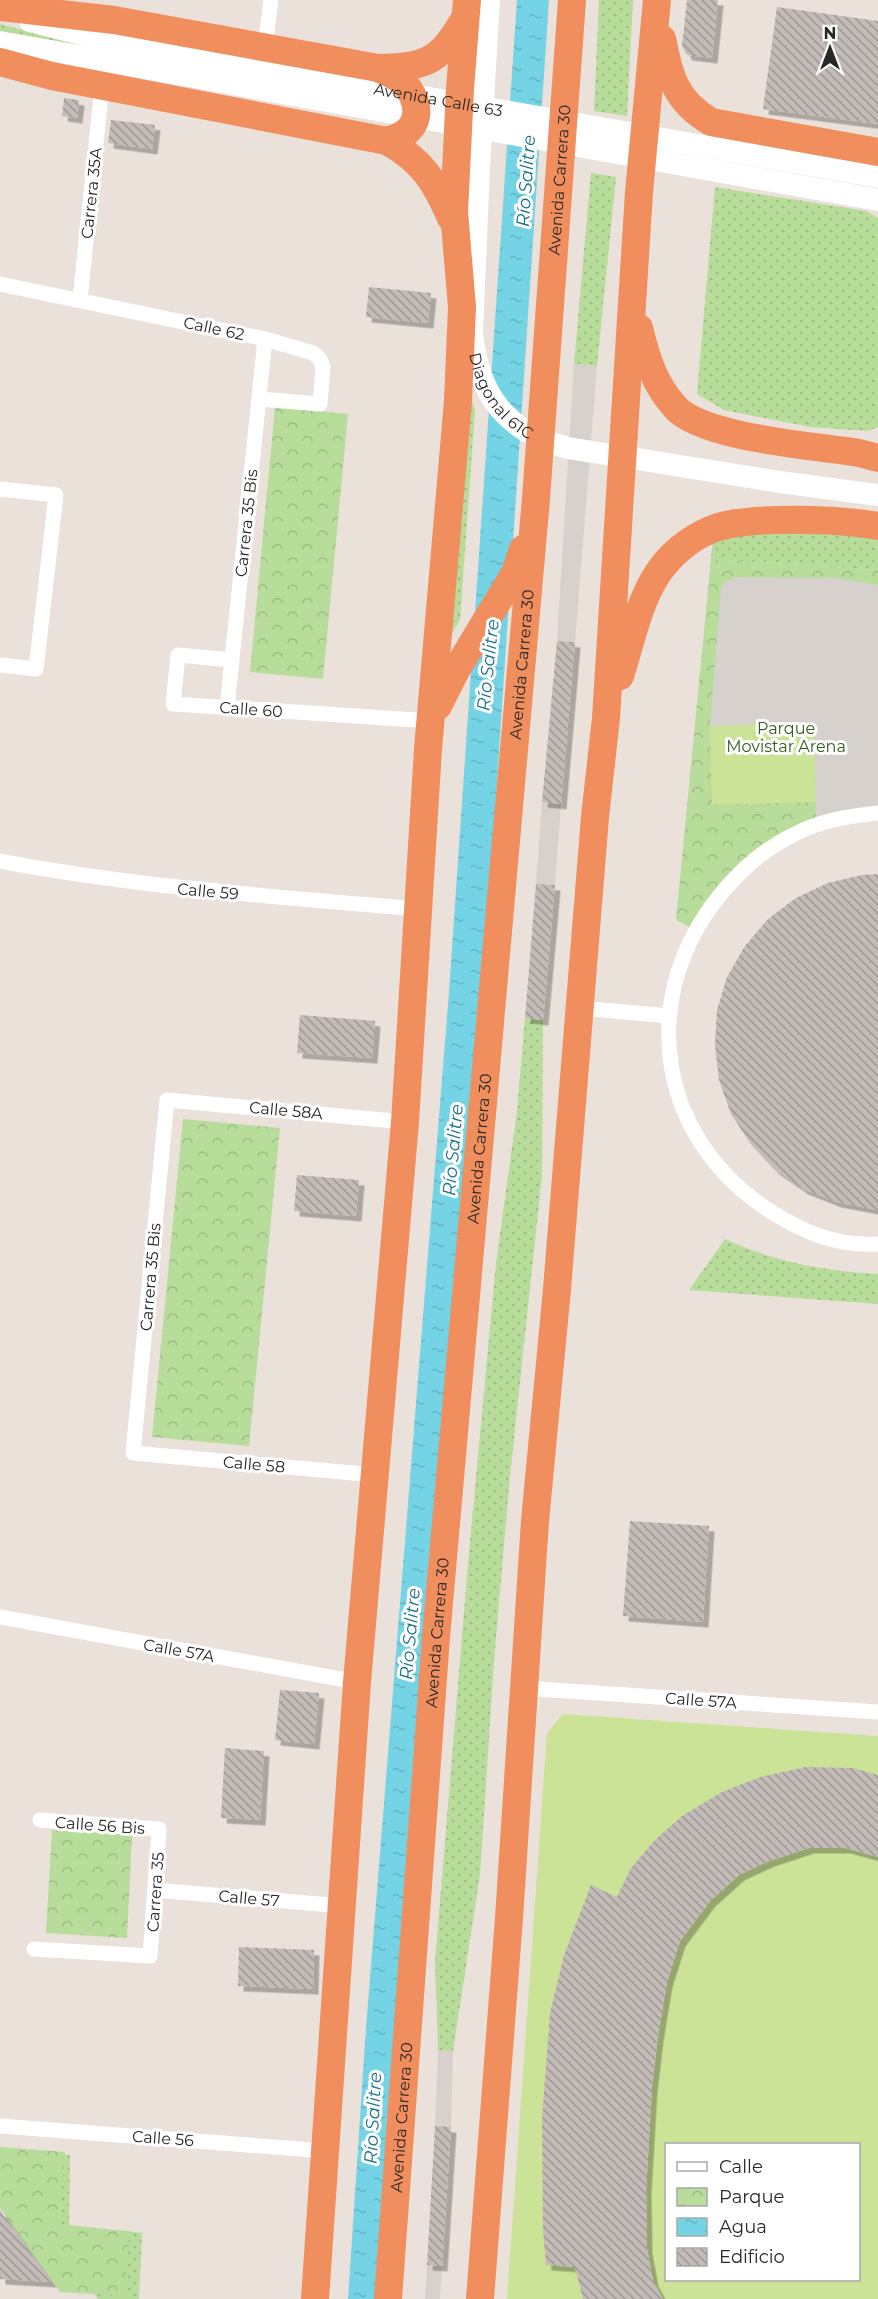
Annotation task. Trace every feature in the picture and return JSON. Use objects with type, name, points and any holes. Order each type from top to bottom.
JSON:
[{"type":"highway","name":"Avenida Carrera 30","points":[[388,2299],[436,1637],[536,499],[572,0]]},
{"type":"highway","points":[[657,4],[669,73],[675,88],[699,115],[711,122],[728,126],[878,152]]},
{"type":"highway","points":[[480,2299],[509,1918],[535,1521],[606,718],[639,192],[657,4]]},
{"type":"highway","points":[[0,7],[114,20],[378,68],[407,67],[437,55],[450,43],[466,8]]},
{"type":"highway","points":[[315,2299],[357,1682],[405,1122],[431,722],[462,328],[461,282],[455,226],[460,89],[466,8]]},
{"type":"highway","points":[[0,62],[52,76],[109,63],[387,141],[402,149],[428,174],[437,186],[455,226]]},
{"type":"highway","points":[[378,68],[396,76],[406,85],[416,104],[414,124],[404,134],[387,141]]},
{"type":"highway","points":[[633,306],[647,358],[658,384],[676,408],[693,421],[722,432],[872,454]]},
{"type":"highway","points":[[431,722],[455,672],[516,571],[536,499]]},
{"type":"highway","points":[[606,718],[646,592],[659,571],[683,545],[710,530],[734,523],[826,521],[878,526]]},
{"type":"main road","name":"Diagonal 61C","points":[[489,0],[472,310],[473,341],[478,371],[502,413],[521,428],[547,442],[780,483],[878,495]]},
{"type":"main road","name":"Avenida Calle 63","points":[[0,13],[109,63],[878,177]]},
{"type":"main road","name":"Avenida Calle 63","points":[[0,42],[878,200]]},
{"type":"street","points":[[265,47],[271,0]]},
{"type":"street","name":"Carrera 35A","points":[[80,300],[109,63]]},
{"type":"street","name":"Calle 62","points":[[0,284],[265,339],[313,353],[320,359],[322,367],[320,404],[259,399]]},
{"type":"street","name":"Carrera 35 Bis","points":[[227,708],[265,339]]},
{"type":"street","points":[[0,489],[56,495],[36,669],[0,665]]},
{"type":"street","name":"Calle 60","points":[[232,660],[178,655],[173,704],[431,722]]},
{"type":"street","points":[[878,813],[839,818],[793,834],[768,848],[746,866],[726,887],[692,934],[682,957],[669,1016],[670,1048],[678,1098],[692,1131],[710,1158],[750,1198],[810,1233],[849,1243],[878,1244]]},
{"type":"street","name":"Calle 59","points":[[0,861],[90,877],[185,889],[418,909]]},
{"type":"street","points":[[580,1008],[669,1016]]},
{"type":"street","name":"Carrera 35 Bis","points":[[133,1454],[167,1100]]},
{"type":"street","name":"Calle 58A","points":[[167,1100],[405,1122]]},
{"type":"street","name":"Calle 58","points":[[133,1454],[376,1475]]},
{"type":"street","name":"Calle 57A","points":[[0,1617],[357,1682]]},
{"type":"street","name":"Calle 57A","points":[[523,1688],[878,1712]]},
{"type":"street","name":"Calle 56 Bis","points":[[40,1820],[159,1829]]},
{"type":"street","name":"Carrera 35","points":[[34,1948],[150,1956],[159,1829]]},
{"type":"street","name":"Calle 57","points":[[155,1890],[343,1906]]},
{"type":"street","name":"Calle 56","points":[[0,2126],[326,2151]]},
{"type":"green space","points":[[599,0],[633,0],[627,116],[594,111]]},
{"type":"green space","points":[[0,24],[77,44],[0,33]]},
{"type":"green space","points":[[591,173],[616,177],[597,366],[574,364]]},
{"type":"green space","points":[[715,187],[866,211],[878,218],[878,427],[868,431],[810,427],[724,410],[697,394]]},
{"type":"green space","points":[[468,388],[475,410],[460,620],[446,643]]},
{"type":"green space","points":[[275,407],[348,414],[323,679],[250,672]]},
{"type":"green space","points":[[753,529],[878,537],[878,570],[711,559],[713,539]]},
{"type":"green space","name":"Parque Movistar Arena","points":[[711,559],[878,570],[878,817],[822,826],[748,868],[701,933],[676,920]]},
{"type":"green space","points":[[814,723],[816,802],[712,805],[710,726]]},
{"type":"green space","points":[[525,1018],[543,1020],[542,1175],[510,1476],[494,1661],[480,1875],[453,2051],[438,2050],[435,1962],[468,1564],[496,1263],[517,1111]]},
{"type":"green space","points":[[183,1119],[280,1128],[249,1446],[152,1437]]},
{"type":"green space","points":[[725,1239],[762,1254],[800,1264],[878,1274],[878,1304],[689,1290]]},
{"type":"green space","points":[[563,1714],[878,1736],[878,2299],[507,2299],[547,1733]]},
{"type":"green space","points":[[52,1830],[132,1835],[127,1938],[46,1933]]},
{"type":"green space","points":[[0,2147],[65,2152],[59,2227],[130,2231],[124,2296],[60,2292],[0,2208]]},
{"type":"green space","points":[[0,2150],[70,2155],[69,2225],[142,2233],[139,2299],[98,2299],[0,2173]]},
{"type":"shaded area","points":[[574,364],[597,366],[575,642],[557,641]]},
{"type":"shaded area","points":[[736,577],[836,578],[878,585],[878,806],[816,819],[814,723],[710,726],[721,588],[724,582]]},
{"type":"shaded area","points":[[542,802],[561,804],[555,885],[536,884]]},
{"type":"shaded area","points":[[438,2050],[453,2051],[451,2127],[435,2126]]},
{"type":"shaded area","points":[[427,2265],[442,2266],[440,2299],[425,2299]]},
{"type":"water","name":"Río Salitre","points":[[517,0],[549,0],[482,1007],[384,2299],[348,2299],[366,2028],[449,992]]},
{"type":"building","points":[[687,0],[718,0],[712,58],[687,55],[682,46]]},
{"type":"building","points":[[777,7],[878,21],[878,124],[763,109]]},
{"type":"building","points":[[64,98],[79,100],[77,118],[62,116]]},
{"type":"building","points":[[111,120],[155,125],[152,149],[108,143]]},
{"type":"building","points":[[369,287],[431,293],[428,323],[366,317]]},
{"type":"building","points":[[557,641],[575,642],[561,804],[542,802]]},
{"type":"building","points":[[878,874],[878,1210],[836,1202],[803,1189],[774,1169],[750,1143],[731,1114],[719,1080],[715,1045],[717,1010],[727,977],[745,946],[768,919],[796,898],[828,883],[862,875]]},
{"type":"building","points":[[536,884],[555,885],[543,1020],[525,1018]]},
{"type":"building","points":[[300,1015],[375,1021],[372,1058],[297,1053]]},
{"type":"building","points":[[297,1175],[359,1180],[356,1216],[294,1211]]},
{"type":"building","points":[[630,1521],[709,1526],[703,1622],[623,1616]]},
{"type":"building","points":[[280,1690],[319,1693],[314,1744],[275,1740]]},
{"type":"building","points":[[225,1748],[264,1751],[260,1820],[221,1818]]},
{"type":"building","points":[[806,1767],[853,1768],[878,1775],[878,1857],[845,1848],[809,1848],[769,1861],[739,1875],[710,1901],[680,1941],[667,1982],[658,2036],[652,2087],[646,2189],[647,2248],[653,2281],[663,2299],[583,2299],[575,2267],[546,2265],[543,2230],[542,2119],[550,2013],[564,1955],[591,1885],[617,1897],[631,1868],[655,1840],[682,1816],[722,1792],[760,1777]]},
{"type":"building","points":[[239,1947],[314,1950],[313,1989],[238,1986]]},
{"type":"building","points":[[435,2126],[451,2127],[442,2266],[427,2265]]},
{"type":"building","points":[[0,2210],[51,2282],[0,2279]]}]
